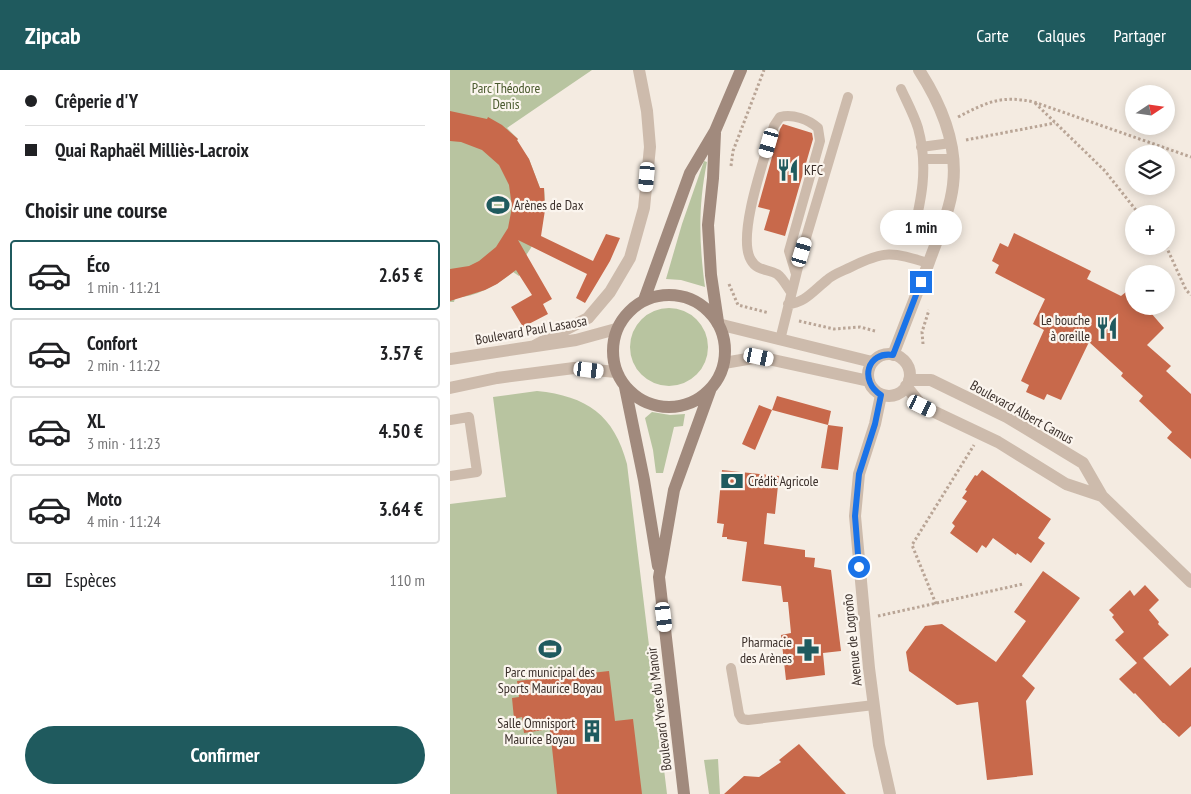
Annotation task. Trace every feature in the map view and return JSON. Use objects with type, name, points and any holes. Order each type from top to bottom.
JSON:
[{"type":"main road","points":[[644,300],[690,172],[715,131],[741,70]]},
{"type":"main road","points":[[715,131],[708,225],[711,275],[718,324]]},
{"type":"main road","points":[[671,294],[687,297],[702,304],[714,316],[718,324],[722,330],[725,346],[724,363],[718,379],[711,388],[694,402],[678,407],[661,407],[646,402],[632,393],[616,372],[612,352],[616,329],[621,320],[634,306],[644,300],[671,294]]},
{"type":"main road","points":[[624,384],[644,480],[659,577]]},
{"type":"main road","name":"Boulevard Yves du Manoir","points":[[684,794],[659,577],[674,490],[711,388]]},
{"type":"street","points":[[534,346],[588,318],[610,292],[630,258],[644,208],[650,147],[647,111],[639,70]]},
{"type":"street","points":[[893,355],[942,227],[953,185],[953,159],[946,123],[939,103],[919,70]]},
{"type":"street","points":[[718,324],[872,362]]},
{"type":"street","name":"Boulevard Paul Lasaosa","points":[[450,359],[576,340],[616,329]]},
{"type":"street","points":[[881,355],[893,355],[904,361],[908,367],[908,383],[895,395],[881,395],[871,387],[868,374],[872,362],[881,355]]},
{"type":"street","points":[[724,363],[759,357],[869,381]]},
{"type":"street","points":[[450,388],[497,378],[574,368],[616,372]]},
{"type":"street","name":"Boulevard Albert Camus","points":[[1102,496],[1066,484],[998,442],[922,406],[908,383],[931,380],[1007,417],[1083,463],[1102,496],[1191,582]]},
{"type":"street","name":"Avenue de Logroño","points":[[881,395],[875,424],[859,474],[855,516],[874,705],[879,744],[890,794]]},
{"type":"lane","points":[[901,89],[918,128],[923,160],[922,196],[912,239]]},
{"type":"lane","points":[[780,340],[796,274],[848,97]]},
{"type":"lane","points":[[791,292],[777,274],[761,270],[751,260],[746,238],[749,214],[774,126],[780,117],[788,115],[810,122],[818,128],[820,141],[789,251],[796,274]]},
{"type":"lane","points":[[921,147],[951,143]]},
{"type":"lane","points":[[923,160],[953,159]]},
{"type":"lane","points":[[788,304],[799,303],[829,278],[867,259],[880,255],[898,254],[928,263]]},
{"type":"lane","points":[[450,420],[469,417],[477,472],[450,476]]},
{"type":"lane","points":[[731,668],[739,714],[742,718],[748,720],[874,705]]},
{"type":"path","points":[[730,171],[733,151],[764,70]]},
{"type":"path","points":[[946,123],[981,105],[999,99],[1020,99],[1034,102],[1191,157]]},
{"type":"path","points":[[1034,102],[1105,171],[1132,205]]},
{"type":"path","points":[[966,140],[1055,122]]},
{"type":"path","points":[[1170,255],[1186,290],[1191,295]]},
{"type":"path","points":[[729,279],[738,306],[769,313]]},
{"type":"path","points":[[798,321],[834,329],[860,327],[874,331]]},
{"type":"path","points":[[936,604],[912,544],[981,434]]},
{"type":"path","points":[[864,619],[1024,584]]},
{"type":"green space","name":"Arènes de Dax","points":[[450,70],[592,70],[507,128],[518,139],[516,142],[529,159],[540,188],[544,188],[545,198],[541,226],[538,235],[522,261],[527,265],[519,276],[513,272],[486,290],[455,298],[454,302],[450,302]]},
{"type":"green space","points":[[704,161],[707,162],[700,224],[705,287],[681,280],[666,279],[682,224]]},
{"type":"green space","points":[[661,308],[677,308],[691,314],[702,325],[708,339],[708,355],[702,369],[691,380],[677,386],[661,386],[647,380],[636,369],[630,355],[630,339],[636,325],[647,314]]},
{"type":"green space","name":"Parc municipal des Sports Maurice Boyau","points":[[537,391],[570,398],[584,403],[596,411],[614,433],[627,464],[667,794],[450,794],[450,504],[506,497],[493,397]]},
{"type":"green space","points":[[652,412],[670,415],[685,414],[683,426],[674,427],[663,473],[656,473],[653,450],[645,418]]},
{"type":"green space","points":[[718,759],[720,794],[709,794],[704,760]]},
{"type":"building","points":[[450,111],[487,119],[488,117],[502,125],[518,139],[529,159],[540,188],[544,188],[545,210],[541,236],[593,261],[606,234],[620,238],[610,261],[585,303],[576,298],[587,274],[518,240],[552,299],[543,304],[548,314],[523,327],[511,307],[532,295],[516,270],[485,290],[450,301],[450,269],[469,266],[479,261],[496,247],[508,228],[512,207],[509,185],[499,165],[482,150],[461,142],[450,141]]},
{"type":"building","points":[[783,124],[812,133],[813,139],[785,236],[764,230],[770,210],[758,207]]},
{"type":"building","points":[[1014,233],[1091,271],[1087,279],[1121,296],[1125,293],[1125,315],[1153,315],[1164,328],[1147,345],[1171,366],[1166,371],[1191,394],[1191,459],[1167,438],[1172,432],[1139,401],[1143,396],[1121,376],[1123,373],[1089,342],[1061,400],[1047,394],[1044,400],[1026,392],[1029,385],[1021,381],[1044,330],[1033,324],[1045,299],[995,273],[999,265],[992,261],[1000,243],[1008,247]]},
{"type":"building","points":[[777,396],[831,411],[828,425],[772,410]]},
{"type":"building","points":[[759,405],[772,410],[755,450],[742,444]]},
{"type":"building","points":[[828,425],[843,427],[838,470],[821,468]]},
{"type":"building","points":[[722,470],[779,476],[775,514],[767,513],[764,544],[805,550],[805,557],[815,558],[814,567],[831,570],[841,651],[823,653],[825,675],[786,680],[781,635],[791,633],[788,602],[783,602],[781,586],[742,581],[747,542],[722,537],[724,524],[717,523]]},
{"type":"building","points":[[982,470],[1051,519],[1038,538],[1045,543],[1031,563],[1017,553],[1016,555],[993,538],[986,548],[982,545],[977,553],[950,533],[955,526],[952,523],[967,501],[962,498],[967,491],[965,490],[975,475],[977,476]]},
{"type":"building","points":[[1043,571],[1080,598],[1022,676],[1035,688],[1026,701],[1033,775],[987,780],[978,702],[957,705],[909,671],[906,652],[925,626],[942,624],[996,662],[1026,621],[1014,612]]},
{"type":"building","points":[[1145,585],[1159,600],[1149,610],[1159,622],[1158,624],[1169,635],[1143,658],[1170,686],[1191,667],[1191,726],[1179,737],[1119,679],[1137,663],[1115,640],[1124,632],[1109,610],[1130,590],[1134,596]]},
{"type":"building","name":"Salle Omnisport Maurice Boyau","points":[[609,671],[615,721],[633,719],[642,794],[557,794],[550,729],[524,733],[522,717],[514,719],[512,698],[519,697],[517,681]]},
{"type":"building","points":[[799,744],[846,794],[724,794],[744,776],[759,777],[781,762],[779,760]]},
{"type":"place","name":"KFC","points":[[788,170]]},
{"type":"place","name":"Arènes de Dax","points":[[498,205]]},
{"type":"place","name":"Le bouche à oreille","points":[[1107,328]]},
{"type":"place","name":"Crédit Agricole","points":[[732,481]]},
{"type":"place","name":"Parc municipal des Sports Maurice Boyau","points":[[550,649]]},
{"type":"place","name":"Pharmacie des Arènes","points":[[808,650]]},
{"type":"place","name":"Salle Omnisport Maurice Boyau","points":[[592,731]]},
{"type":"route","points":[[859,567],[855,516],[859,474],[875,424],[881,395],[871,387],[868,374],[869,368],[872,362],[881,355],[893,355],[921,282]]},
{"type":"park label","name":"Parc Théodore Denis","points":[[506,96]]}]
